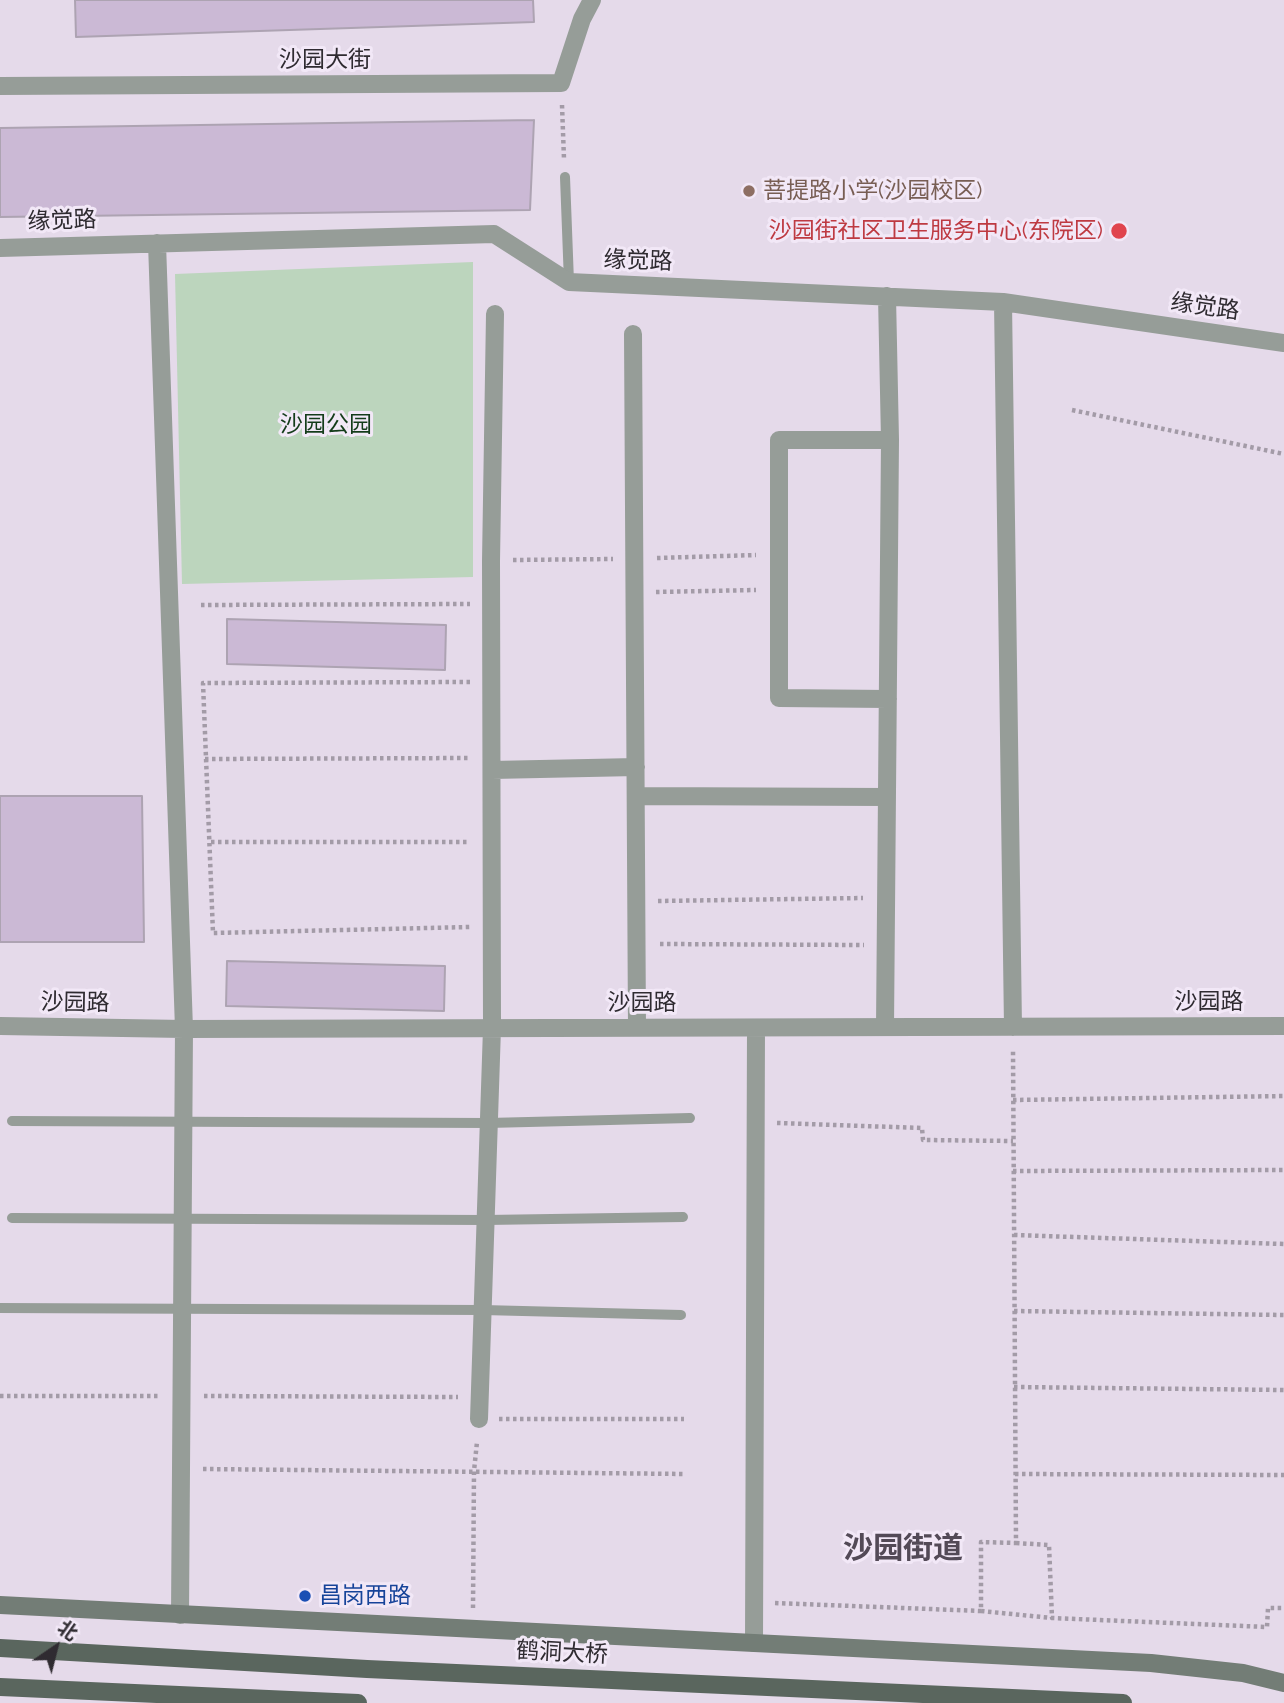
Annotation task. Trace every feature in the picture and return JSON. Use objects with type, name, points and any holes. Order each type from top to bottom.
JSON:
[{"type":"main road","points":[[3,1605],[1151,1663],[1243,1673],[1284,1683]]},
{"type":"main road","name":"鹤洞大桥","points":[[0,1648],[367,1670],[1123,1703]]},
{"type":"main road","points":[[0,1687],[358,1703]]},
{"type":"street","points":[[561,83],[582,19],[592,0]]},
{"type":"street","name":"沙园大街","points":[[0,86],[561,83]]},
{"type":"street","name":"缘觉路","points":[[0,248],[494,234],[569,282],[1003,302],[1284,343]]},
{"type":"street","points":[[157,243],[184,1029],[180,1615]]},
{"type":"street","points":[[886,1027],[890,439],[887,296]]},
{"type":"street","points":[[1003,302],[1013,1027]]},
{"type":"street","points":[[479,1419],[492,1028],[491,561],[495,314]]},
{"type":"street","points":[[633,334],[638,1028]]},
{"type":"street","points":[[888,699],[779,698],[779,440],[890,439]]},
{"type":"street","points":[[492,764],[636,767]]},
{"type":"street","points":[[636,796],[887,796]]},
{"type":"street","name":"沙园路","points":[[0,1026],[184,1029],[1284,1026]]},
{"type":"street","points":[[754,1643],[756,1028]]},
{"type":"lane","points":[[565,177],[569,282]]},
{"type":"lane","points":[[12,1121],[488,1123],[690,1118]]},
{"type":"lane","points":[[12,1218],[486,1220],[683,1217]]},
{"type":"lane","points":[[0,1308],[483,1310],[681,1315]]},
{"type":"path","points":[[561,83],[565,177]]},
{"type":"path","points":[[1072,410],[1284,454]]},
{"type":"path","points":[[491,561],[779,555]]},
{"type":"path","points":[[634,592],[779,590]]},
{"type":"path","points":[[201,605],[491,604]]},
{"type":"path","points":[[492,681],[203,683],[213,933],[492,927]]},
{"type":"path","points":[[205,760],[492,764]]},
{"type":"path","points":[[211,842],[492,842]]},
{"type":"path","points":[[636,902],[887,898]]},
{"type":"path","points":[[637,944],[886,945]]},
{"type":"path","points":[[1013,1027],[1016,1543]]},
{"type":"path","points":[[1013,1100],[1284,1096]]},
{"type":"path","points":[[755,1122],[922,1128],[923,1140],[1013,1141]]},
{"type":"path","points":[[1013,1171],[1284,1170]]},
{"type":"path","points":[[1014,1235],[1284,1244]]},
{"type":"path","points":[[1014,1311],[1284,1315]]},
{"type":"path","points":[[1014,1387],[1284,1390]]},
{"type":"path","points":[[0,1396],[480,1397]]},
{"type":"path","points":[[472,1629],[474,1471],[479,1419],[684,1419]]},
{"type":"path","points":[[181,1469],[686,1474]]},
{"type":"path","points":[[1015,1474],[1284,1475]]},
{"type":"path","points":[[981,1611],[982,1542],[1049,1545],[1052,1618]]},
{"type":"path","points":[[754,1602],[1267,1627],[1268,1608],[1284,1608]]},
{"type":"green space","name":"沙园公园","points":[[473,262],[473,577],[182,584],[175,274]]},
{"type":"building","points":[[75,0],[533,0],[534,22],[76,37]]},
{"type":"building","points":[[534,120],[530,210],[0,217],[0,128]]},
{"type":"building","points":[[227,619],[446,625],[445,670],[227,664]]},
{"type":"building","points":[[0,796],[142,796],[144,942],[0,942]]},
{"type":"building","points":[[227,961],[445,966],[444,1011],[226,1006]]},
{"type":"place","name":"菩提路小学(沙园校区)","points":[[749,191]]},
{"type":"place","name":"沙园街社区卫生服务中心(东院区)","points":[[1119,231]]},
{"type":"place","name":"昌岗西路","points":[[305,1596]]},
{"type":"district","name":"沙园街道","points":[[903,1549]]}]
